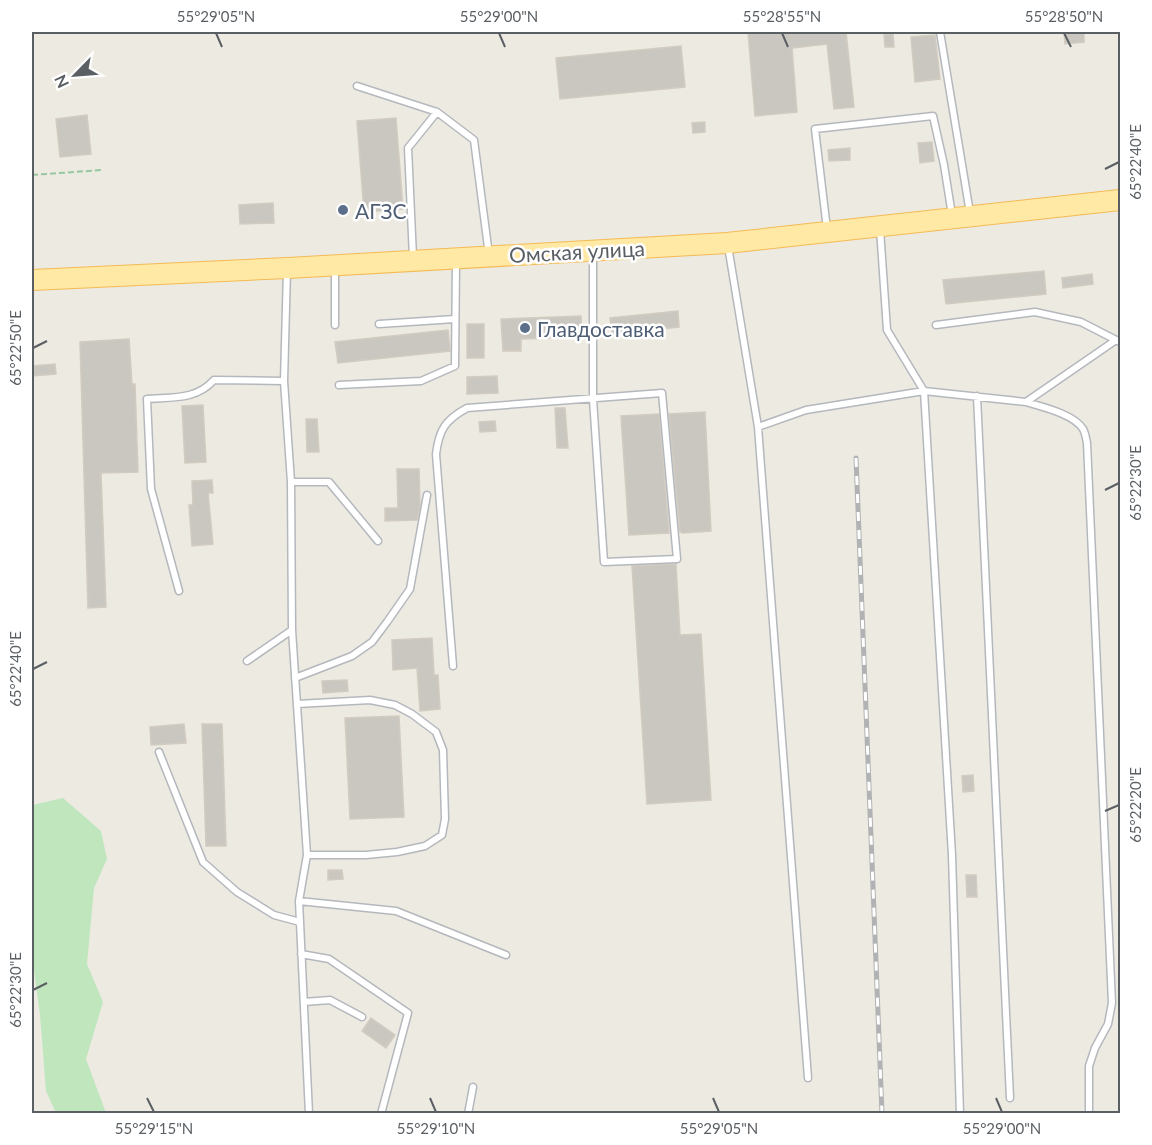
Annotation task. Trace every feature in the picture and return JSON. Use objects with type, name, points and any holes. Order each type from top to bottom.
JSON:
[{"type":"main road","name":"Омская улица","points":[[32,280],[727,243],[1120,200]]},
{"type":"lane","points":[[940,32],[961,217]]},
{"type":"lane","points":[[357,86],[437,112],[474,140],[489,256]]},
{"type":"lane","points":[[413,260],[408,148],[437,112]]},
{"type":"lane","points":[[828,232],[815,129],[933,116],[944,165],[961,217]]},
{"type":"lane","points":[[880,227],[886,330],[924,392],[952,855],[960,1113]]},
{"type":"lane","points":[[727,243],[758,427],[808,1078]]},
{"type":"lane","points":[[453,666],[436,454],[438,439],[443,428],[452,416],[467,408],[593,399],[662,393],[677,559],[604,562],[593,399],[593,250]]},
{"type":"lane","points":[[339,385],[421,381],[455,366],[456,258]]},
{"type":"lane","points":[[335,265],[335,325]]},
{"type":"lane","points":[[288,268],[284,381],[291,482],[292,630],[307,855],[299,901],[309,1113]]},
{"type":"lane","points":[[936,325],[1035,312],[1081,322],[1118,341],[1026,402]]},
{"type":"lane","points":[[379,324],[455,319]]},
{"type":"lane","points":[[178,591],[151,489],[147,399],[197,394],[206,390],[214,380],[284,381]]},
{"type":"lane","points":[[758,427],[806,410],[924,392],[1026,402],[1051,410],[1076,422],[1084,430],[1087,443],[1112,1003],[1108,1024],[1095,1048],[1089,1066],[1089,1113]]},
{"type":"lane","points":[[977,396],[1010,1098]]},
{"type":"lane","points":[[291,482],[329,482],[378,541]]},
{"type":"lane","points":[[295,678],[352,656],[372,642],[393,614],[410,589],[427,495]]},
{"type":"lane","points":[[247,661],[292,630]]},
{"type":"lane","points":[[297,704],[370,700],[395,705],[412,714],[436,732],[443,750],[445,819],[442,835],[425,846],[397,852],[366,855],[307,855]]},
{"type":"lane","points":[[159,752],[203,862],[237,892],[274,915],[300,922]]},
{"type":"lane","points":[[299,901],[396,911],[506,955]]},
{"type":"lane","points":[[301,954],[329,959],[408,1013],[381,1113]]},
{"type":"lane","points":[[304,1002],[330,1000],[362,1017]]},
{"type":"lane","points":[[468,1113],[473,1087]]},
{"type":"path","points":[[32,175],[102,170]]},
{"type":"green space","points":[[63,798],[101,831],[107,859],[94,888],[87,964],[103,1002],[86,1059],[106,1113],[56,1113],[46,1091],[40,1015],[32,955],[32,805]]},
{"type":"building","points":[[748,32],[769,32],[769,34],[846,32],[854,107],[834,109],[827,44],[792,48],[797,112],[755,116]]},
{"type":"building","points":[[1064,32],[1084,32],[1084,42],[1065,44]]},
{"type":"building","points":[[893,34],[894,47],[885,47],[884,35]]},
{"type":"building","points":[[935,35],[940,79],[915,82],[911,37]]},
{"type":"building","points":[[681,46],[685,87],[560,99],[556,58]]},
{"type":"building","points":[[87,115],[91,154],[60,157],[56,119]]},
{"type":"building","points":[[396,118],[403,209],[364,212],[357,121]]},
{"type":"building","points":[[705,122],[705,132],[693,133],[692,123]]},
{"type":"building","points":[[932,142],[934,161],[920,163],[918,143]]},
{"type":"building","points":[[850,148],[850,160],[829,161],[828,150]]},
{"type":"building","points":[[273,203],[274,223],[240,224],[239,205]]},
{"type":"building","points":[[1044,271],[1046,294],[946,304],[943,280]]},
{"type":"building","points":[[1092,274],[1093,284],[1063,288],[1062,278]]},
{"type":"building","points":[[678,311],[679,327],[612,334],[610,318]]},
{"type":"building","points":[[581,316],[582,337],[521,339],[521,351],[503,351],[501,319]]},
{"type":"building","points":[[467,324],[484,324],[484,358],[467,358]]},
{"type":"building","points":[[448,330],[450,351],[338,363],[335,342]]},
{"type":"building","points":[[129,339],[132,384],[135,384],[138,472],[101,473],[106,607],[88,608],[80,342]]},
{"type":"building","points":[[55,364],[56,374],[32,376],[32,366]]},
{"type":"building","points":[[497,376],[498,393],[467,394],[467,377]]},
{"type":"building","points":[[203,405],[206,462],[185,463],[182,406]]},
{"type":"building","points":[[555,408],[565,408],[568,448],[557,448]]},
{"type":"building","points":[[705,412],[711,531],[683,533],[680,532],[669,414]]},
{"type":"building","points":[[659,414],[669,533],[629,535],[621,416]]},
{"type":"building","points":[[306,419],[317,419],[319,452],[307,452]]},
{"type":"building","points":[[495,421],[496,431],[480,432],[479,422]]},
{"type":"building","points":[[397,469],[419,469],[420,506],[417,520],[385,521],[385,508],[398,508]]},
{"type":"building","points":[[212,480],[213,493],[208,493],[213,544],[192,546],[189,505],[193,505],[192,481]]},
{"type":"building","points":[[676,564],[680,635],[701,634],[711,800],[647,804],[632,566]]},
{"type":"building","points":[[432,638],[434,675],[438,675],[440,709],[420,711],[417,668],[393,670],[392,640]]},
{"type":"building","points":[[347,680],[348,691],[323,693],[322,681]]},
{"type":"building","points":[[399,716],[404,817],[350,819],[345,718]]},
{"type":"building","points":[[184,724],[186,743],[151,745],[150,727]]},
{"type":"building","points":[[202,724],[222,724],[226,846],[206,846]]},
{"type":"building","points":[[973,775],[974,791],[963,792],[962,776]]},
{"type":"building","points":[[328,870],[342,870],[343,879],[328,880]]},
{"type":"building","points":[[966,875],[976,875],[977,897],[967,897]]},
{"type":"building","points":[[371,1018],[395,1035],[386,1048],[362,1031]]},
{"type":"railway","points":[[856,458],[882,1114]]},
{"type":"place","name":"АГЗС","points":[[343,210]]},
{"type":"place","name":"Главдоставка","points":[[525,328]]}]
